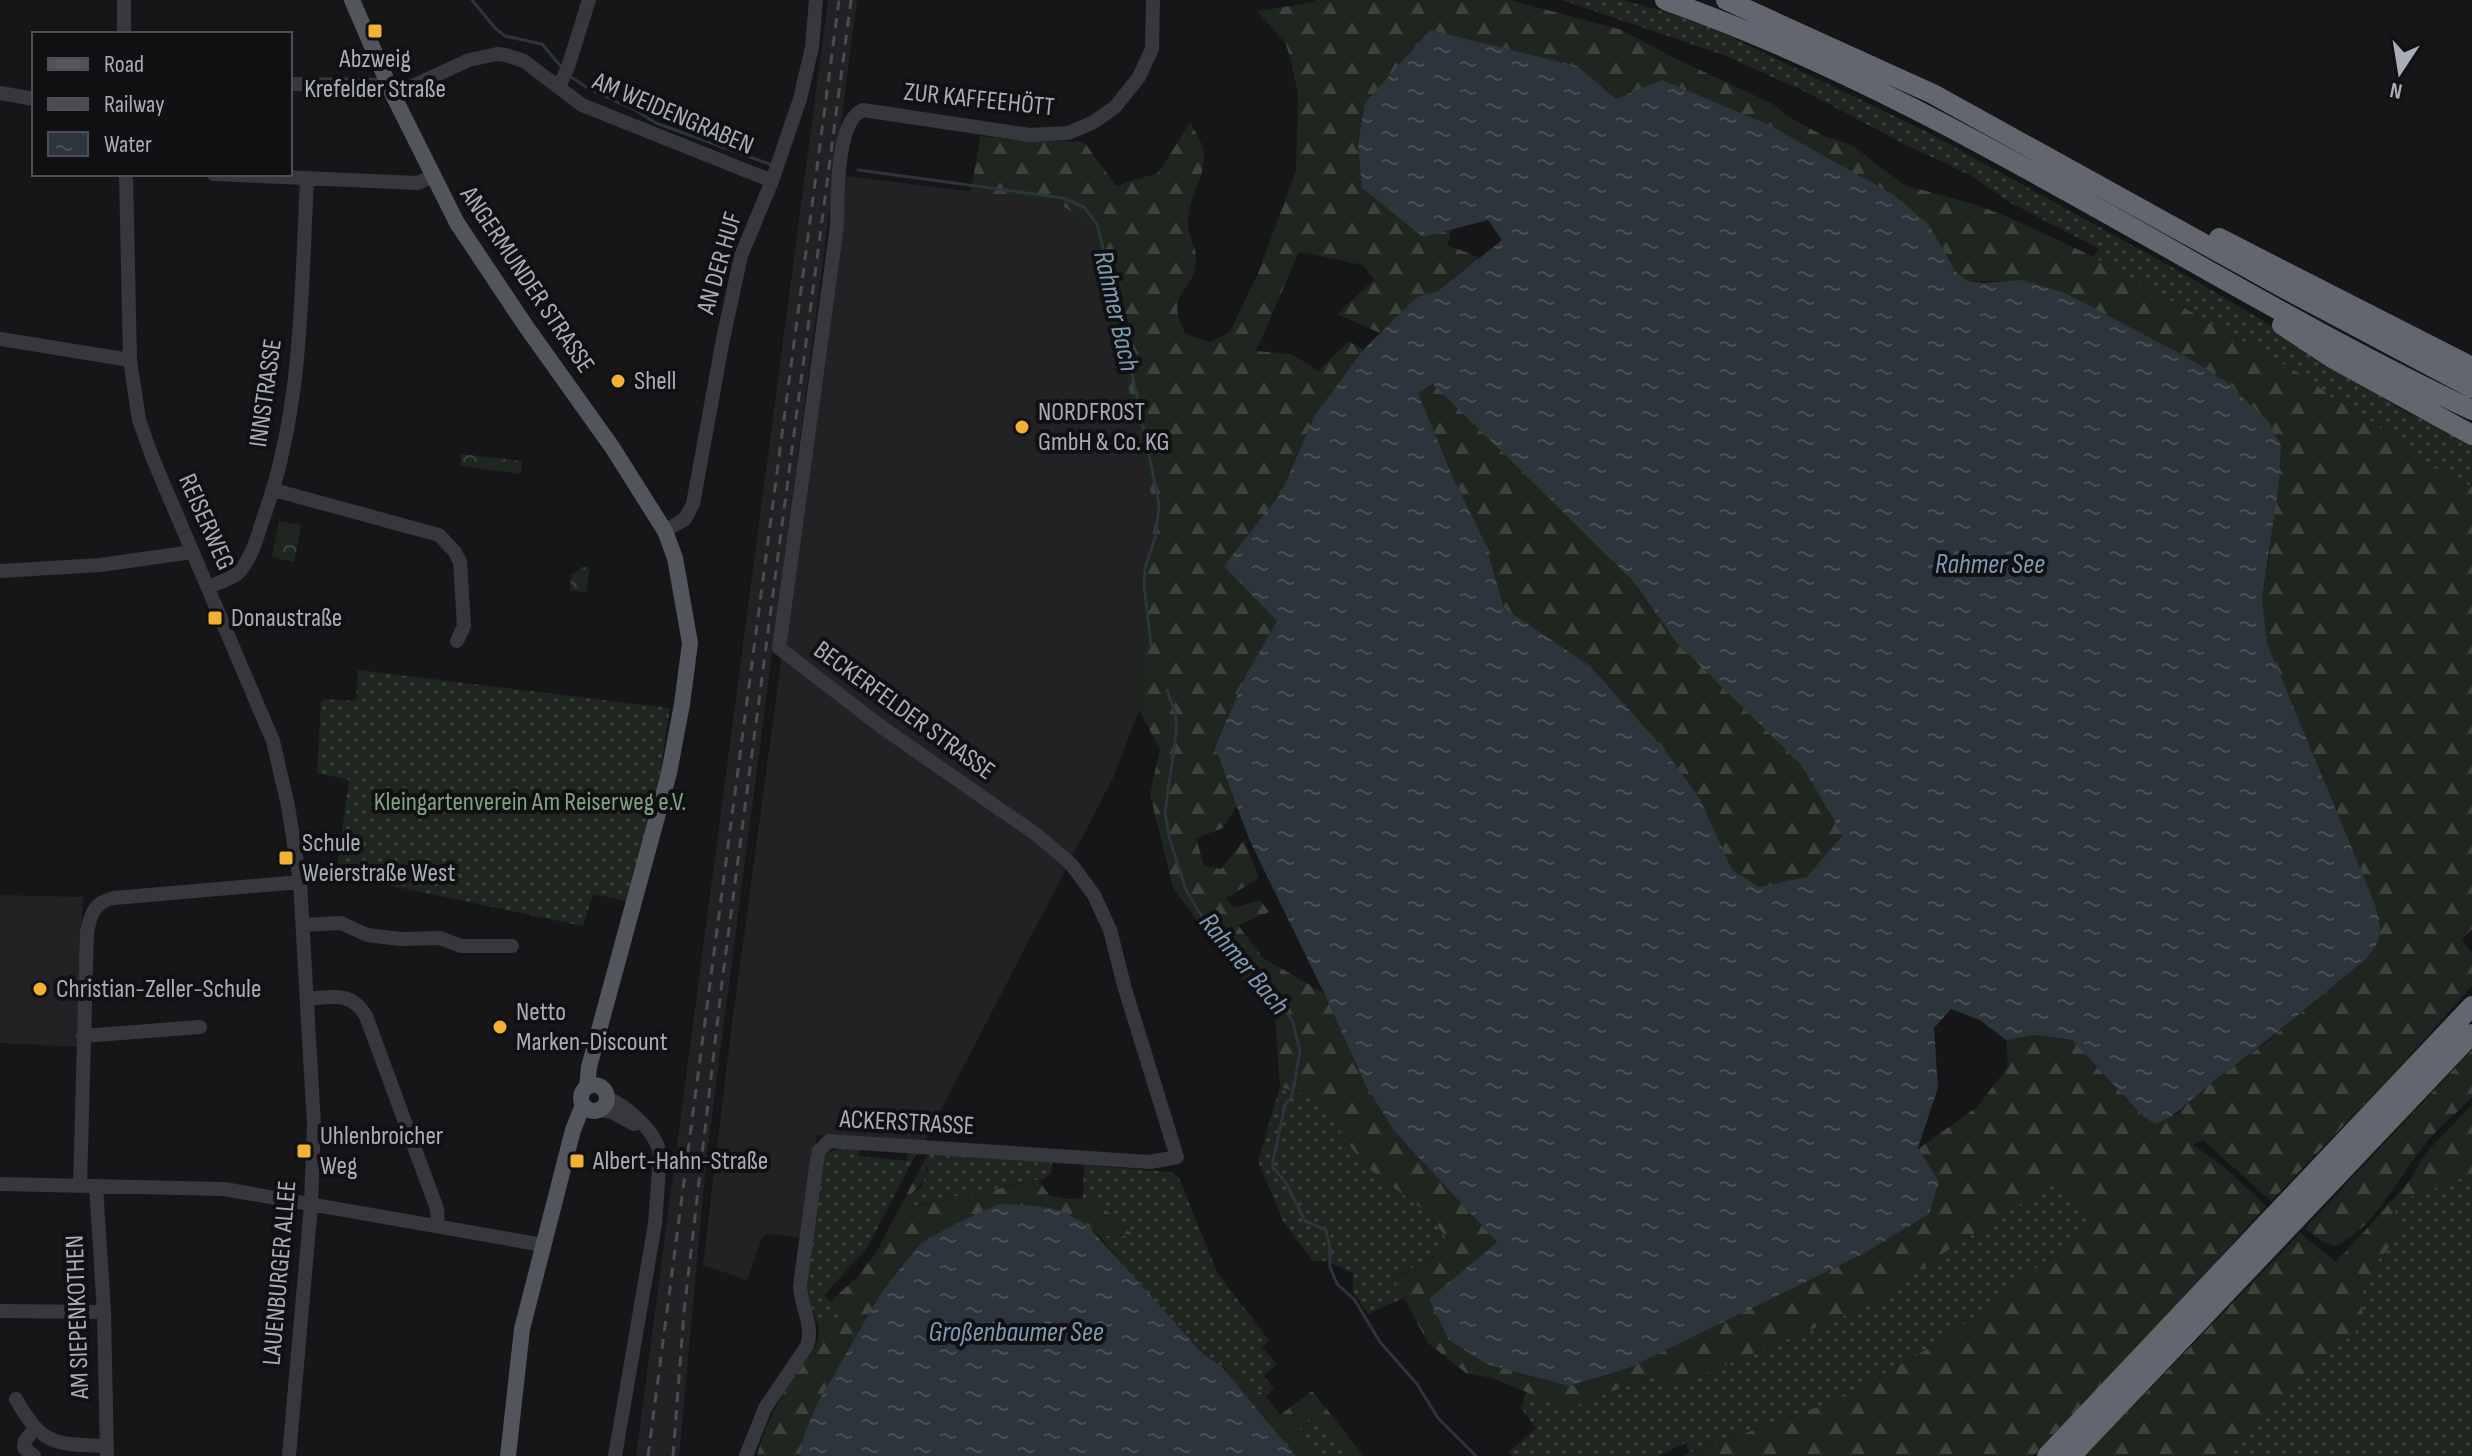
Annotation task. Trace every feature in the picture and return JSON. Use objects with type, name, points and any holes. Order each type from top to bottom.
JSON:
[{"type":"highway","points":[[1665,0],[1858,81],[1951,128],[2344,346],[2472,410]]},
{"type":"highway","points":[[1726,0],[1933,94],[2295,295],[2472,388]]},
{"type":"highway","points":[[2124,198],[2232,244],[2472,367]]},
{"type":"highway","points":[[2187,258],[2210,277],[2332,358],[2467,430]]},
{"type":"highway","points":[[2301,1200],[2472,1006]]},
{"type":"highway","points":[[2047,1456],[2301,1200],[2472,1034]]},
{"type":"highway","points":[[2071,1456],[2266,1236]]},
{"type":"main road","name":"ANGERMUNDER STRASSE","points":[[352,0],[432,177],[472,246],[612,447],[665,531],[675,558],[690,643],[682,704],[669,773],[597,1044],[594,1100]]},
{"type":"main road","points":[[508,1456],[522,1329],[569,1145],[594,1100]]},
{"type":"street","points":[[124,0],[124,32]]},
{"type":"street","name":"AM WEIDENGRABEN","points":[[564,78],[589,0]]},
{"type":"street","name":"AN DER HUF","points":[[665,531],[685,519],[693,504],[741,256],[800,99],[812,47],[816,0]]},
{"type":"street","name":"ZUR KAFFEEHÖTT","points":[[856,113],[863,110],[1030,135],[1068,133],[1094,122],[1115,107],[1139,77],[1152,49],[1153,0]]},
{"type":"street","name":"AM WEIDENGRABEN","points":[[391,90],[469,60],[497,54],[524,61],[564,78],[582,105],[605,115],[775,171]]},
{"type":"street","points":[[292,84],[391,90]]},
{"type":"street","points":[[0,93],[32,99]]},
{"type":"street","name":"BECKERFELDER STRASSE","points":[[856,113],[849,120],[841,156],[837,226],[779,648],[895,737],[1037,835],[1071,864],[1094,895],[1110,930],[1177,1157]]},
{"type":"street","name":"REISERWEG","points":[[126,176],[130,360],[139,420],[273,741],[288,806],[300,882],[307,999]]},
{"type":"street","points":[[251,176],[417,183],[432,177]]},
{"type":"street","name":"INNSTRASSE","points":[[209,587],[234,576],[245,563],[274,490],[291,418],[297,373],[307,179]]},
{"type":"street","points":[[0,339],[130,360]]},
{"type":"street","points":[[274,490],[439,535],[460,562],[464,626],[457,641]]},
{"type":"street","points":[[0,571],[100,565],[192,552]]},
{"type":"street","points":[[80,1186],[87,932],[91,916],[101,902],[114,898],[300,882]]},
{"type":"street","points":[[303,925],[341,923],[367,935],[401,939],[440,938],[461,946],[512,946]]},
{"type":"street","points":[[307,999],[341,997],[360,1005],[437,1209],[438,1226]]},
{"type":"street","name":"LAUENBURGER ALLEE","points":[[289,1456],[311,1205],[314,1107],[307,999]]},
{"type":"street","points":[[83,1036],[200,1027]]},
{"type":"street","points":[[594,1100],[651,1134],[659,1146],[660,1155],[655,1224],[615,1456]]},
{"type":"street","name":"ACKERSTRASSE","points":[[746,1456],[765,1408],[810,1337],[810,1327],[800,1300],[800,1286],[817,1160],[823,1145],[839,1140],[1150,1162],[1177,1157]]},
{"type":"street","points":[[0,1184],[224,1189],[543,1245]]},
{"type":"street","name":"AM SIEPENKOTHEN","points":[[16,1399],[34,1429],[56,1449],[107,1451],[104,1312],[96,1186]]},
{"type":"street","points":[[0,1311],[104,1312]]},
{"type":"street","points":[[34,1429],[24,1448],[34,1456]]},
{"type":"shaded area","points":[[828,0],[857,0],[707,1154],[679,1456],[636,1456]]},
{"type":"shaded area","points":[[847,176],[1057,202],[1095,226],[1156,518],[1143,578],[1139,710],[1114,776],[925,1141],[817,1135],[803,1238],[769,1234],[762,1238],[747,1280],[703,1265],[730,1038]]},
{"type":"shaded area","name":"Christian-Zeller-Schule","points":[[0,895],[83,897],[77,1047],[0,1043]]},
{"type":"green space","points":[[1316,0],[1510,0],[1622,30],[1773,104],[1787,116],[1824,136],[1852,145],[1904,185],[1974,204],[2094,257],[2306,377],[2334,399],[2368,418],[2423,462],[2472,487],[2472,929],[2462,940],[2472,953],[2472,986],[2271,1201],[2203,1140],[2193,1145],[2222,1165],[2266,1206],[2191,1290],[2033,1456],[1682,1456],[1842,1398],[1943,1340],[2097,1221],[2056,1181],[1945,1252],[1874,1303],[1671,1388],[1652,1376],[1574,1406],[1558,1405],[1492,1378],[1466,1373],[1428,1343],[1394,1279],[1452,1246],[1429,1214],[1363,1164],[1317,1098],[1280,1087],[1275,1016],[1222,956],[1173,888],[1150,794],[1160,749],[1139,710],[1143,578],[1156,518],[1095,227],[1057,202],[971,192],[980,136],[1084,142],[1116,186],[1158,173],[1190,123],[1204,155],[1188,214],[1188,228],[1196,256],[1194,271],[1178,300],[1179,320],[1186,334],[1210,342],[1230,332],[1259,271],[1296,171],[1298,95],[1292,65],[1286,44],[1257,11]],"holes":[[[1430,30],[1577,66],[1616,99],[1928,225],[1956,272],[1967,281],[2020,281],[2065,294],[2185,356],[2225,381],[2268,421],[2270,551],[2262,598],[2267,643],[2375,904],[2380,927],[2379,939],[2366,959],[2265,1043],[2201,1091],[2176,1115],[2142,1115],[2072,1040],[2035,1035],[2006,1040],[2008,1067],[1977,1107],[1918,1149],[1939,1182],[1929,1214],[1865,1253],[1629,1368],[1569,1386],[1429,1299],[1497,1242],[1395,1132],[1366,1086],[1324,993],[1263,958],[1238,925],[1269,912],[1260,900],[1234,908],[1226,898],[1259,878],[1244,840],[1221,869],[1204,866],[1196,838],[1223,828],[1237,806],[1215,747],[1247,673],[1277,621],[1225,566],[1281,493],[1315,415],[1363,350],[1349,341],[1318,371],[1292,354],[1256,351],[1299,252],[1363,265],[1374,280],[1337,314],[1380,333],[1417,298],[1438,291],[1480,258],[1448,245],[1451,230],[1422,237]]]},
{"type":"green space","points":[[1562,0],[1622,0],[1694,19],[1927,132],[2186,275],[2297,341],[2397,407],[2472,444],[2472,487],[2423,462],[2368,418],[2334,399],[2306,377],[2094,257],[2098,248],[2009,202],[1972,176],[1812,95],[1724,55]]},
{"type":"green space","points":[[1434,384],[1634,582],[1676,642],[1801,765],[1843,835],[1807,878],[1759,887],[1732,871],[1700,799],[1590,666],[1504,608],[1485,543],[1451,473],[1418,393]]},
{"type":"green space","points":[[461,454],[522,461],[521,474],[460,466]]},
{"type":"green space","points":[[279,521],[301,525],[294,562],[272,557]]},
{"type":"green space","points":[[582,567],[590,568],[586,593],[570,590],[571,575]]},
{"type":"green space","name":"Kleingartenverein Am Reiserweg e.V.","points":[[358,670],[670,708],[660,775],[627,901],[593,894],[583,926],[336,874],[349,780],[317,773],[321,702],[324,699],[356,701]]},
{"type":"green space","points":[[2472,1050],[2472,1097],[2425,1145],[2372,1217],[2336,1246],[2323,1242],[2305,1228]]},
{"type":"green space","points":[[1280,1087],[1317,1097],[1363,1164],[1429,1214],[1452,1246],[1394,1278],[1404,1298],[1368,1314],[1353,1292],[1353,1273],[1326,1261],[1313,1261],[1283,1221],[1258,1161]]},
{"type":"green space","points":[[2472,1105],[2472,1175],[2399,1201],[2395,1213],[2402,1226],[2401,1232],[2378,1261],[2368,1282],[2341,1258],[2410,1180],[2425,1154]]},
{"type":"green space","points":[[2472,1118],[2472,1456],[2151,1456]]},
{"type":"green space","points":[[839,1148],[859,1148],[859,1156],[906,1161],[908,1152],[916,1154],[867,1248],[824,1295],[836,1308],[839,1317],[819,1326],[803,1287],[822,1161],[828,1153]]},
{"type":"green space","points":[[928,1154],[1052,1162],[1051,1173],[1040,1181],[1031,1179],[964,1197],[952,1196],[912,1206],[906,1204],[909,1197],[922,1186],[928,1169],[924,1161]]},
{"type":"green space","points":[[924,1161],[924,1179],[907,1203],[912,1205],[946,1197],[966,1197],[1031,1179],[1040,1182],[1049,1195],[1067,1199],[1093,1198],[1134,1236],[1100,1236],[1073,1215],[965,1219],[923,1242],[881,1295],[816,1406],[803,1437],[801,1456],[757,1456],[773,1413],[814,1350],[819,1326],[839,1317],[830,1302],[857,1277],[876,1253]]},
{"type":"green space","points":[[1084,1165],[1170,1172],[1178,1176],[1218,1274],[1269,1340],[1262,1347],[1277,1364],[1264,1376],[1274,1389],[1266,1396],[1202,1353],[1125,1268],[1100,1236],[1133,1235],[1093,1198],[1083,1199]]},
{"type":"green space","points":[[2056,1181],[2097,1221],[1943,1340],[1842,1398],[1689,1453],[1686,1443],[1658,1456],[1512,1456],[1509,1452],[1536,1428],[1521,1408],[1527,1391],[1558,1405],[1574,1406],[1653,1376],[1671,1388],[1874,1303],[1945,1252]]},
{"type":"green space","points":[[2300,1233],[2366,1286],[2360,1299],[2364,1320],[2354,1334],[2299,1377],[2276,1401],[2255,1431],[2223,1456],[2085,1456]]},
{"type":"green space","points":[[1222,1367],[1266,1396],[1280,1415],[1312,1391],[1364,1456],[1346,1456],[1314,1414],[1297,1432],[1313,1456],[1296,1456]]},
{"type":"green space","points":[[1315,1413],[1346,1456],[1313,1456],[1297,1432]]},
{"type":"water","name":"Rahmer See","points":[[1430,30],[1577,66],[1616,99],[1662,80],[1769,125],[1894,195],[1929,225],[1956,272],[1967,281],[2020,280],[2065,293],[2185,356],[2225,381],[2268,421],[2281,446],[2279,483],[2262,598],[2267,643],[2375,904],[2380,933],[2366,959],[2178,1111],[2155,1124],[2142,1115],[2072,1040],[2035,1035],[2006,1040],[1980,1020],[1951,1009],[1934,1028],[1938,1088],[1918,1148],[1939,1182],[1929,1214],[1865,1253],[1629,1368],[1569,1386],[1487,1364],[1449,1340],[1429,1299],[1497,1242],[1395,1132],[1366,1086],[1249,839],[1215,747],[1247,673],[1277,621],[1224,566],[1281,493],[1315,415],[1363,350],[1417,297],[1438,291],[1502,240],[1488,220],[1423,237],[1362,188],[1358,145],[1365,103]],"holes":[[[1433,384],[1634,582],[1676,642],[1801,765],[1843,835],[1807,877],[1759,887],[1732,870],[1700,799],[1663,748],[1590,666],[1504,608],[1485,543],[1451,473],[1418,393]]]},
{"type":"water","name":"Großenbaumer See","points":[[1000,1204],[1056,1210],[1088,1226],[1202,1353],[1222,1367],[1296,1456],[801,1456],[803,1437],[816,1406],[880,1295],[906,1261],[922,1242]]},
{"type":"waterway","name":"Rahmer Bach","points":[[472,0],[505,36],[542,44],[563,69]]},
{"type":"waterway","name":"Rahmer Bach","points":[[568,75],[656,123],[772,165]]},
{"type":"waterway","name":"Rahmer Bach","points":[[858,170],[1063,198],[1084,207],[1097,224],[1121,320],[1159,504],[1156,535],[1145,568],[1151,645]]},
{"type":"waterway","name":"Rahmer Bach","points":[[1167,690],[1177,727],[1165,813],[1186,890],[1206,923],[1280,1001],[1293,1022],[1300,1051],[1292,1096],[1285,1105],[1272,1166],[1286,1183],[1305,1221],[1326,1230],[1330,1267],[1337,1284],[1354,1299],[1380,1342],[1417,1384],[1438,1418],[1476,1456]]},
{"type":"railway","points":[[648,1456],[839,0]]},
{"type":"railway","points":[[673,1456],[684,1312],[722,982],[851,0]]},
{"type":"place","name":"Abzweig Krefelder Straße","points":[[375,31]]},
{"type":"place","name":"Shell","points":[[618,381]]},
{"type":"place","name":"NORDFROST GmbH & Co. KG","points":[[1022,427]]},
{"type":"place","name":"Donaustraße","points":[[215,618]]},
{"type":"place","name":"Schule Weierstraße West","points":[[286,858]]},
{"type":"place","name":"Christian-Zeller-Schule","points":[[40,989]]},
{"type":"place","name":"Netto Marken-Discount","points":[[500,1027]]},
{"type":"place","name":"Uhlenbroicher Weg","points":[[304,1151]]},
{"type":"place","name":"Albert-Hahn-Straße","points":[[577,1161]]}]
